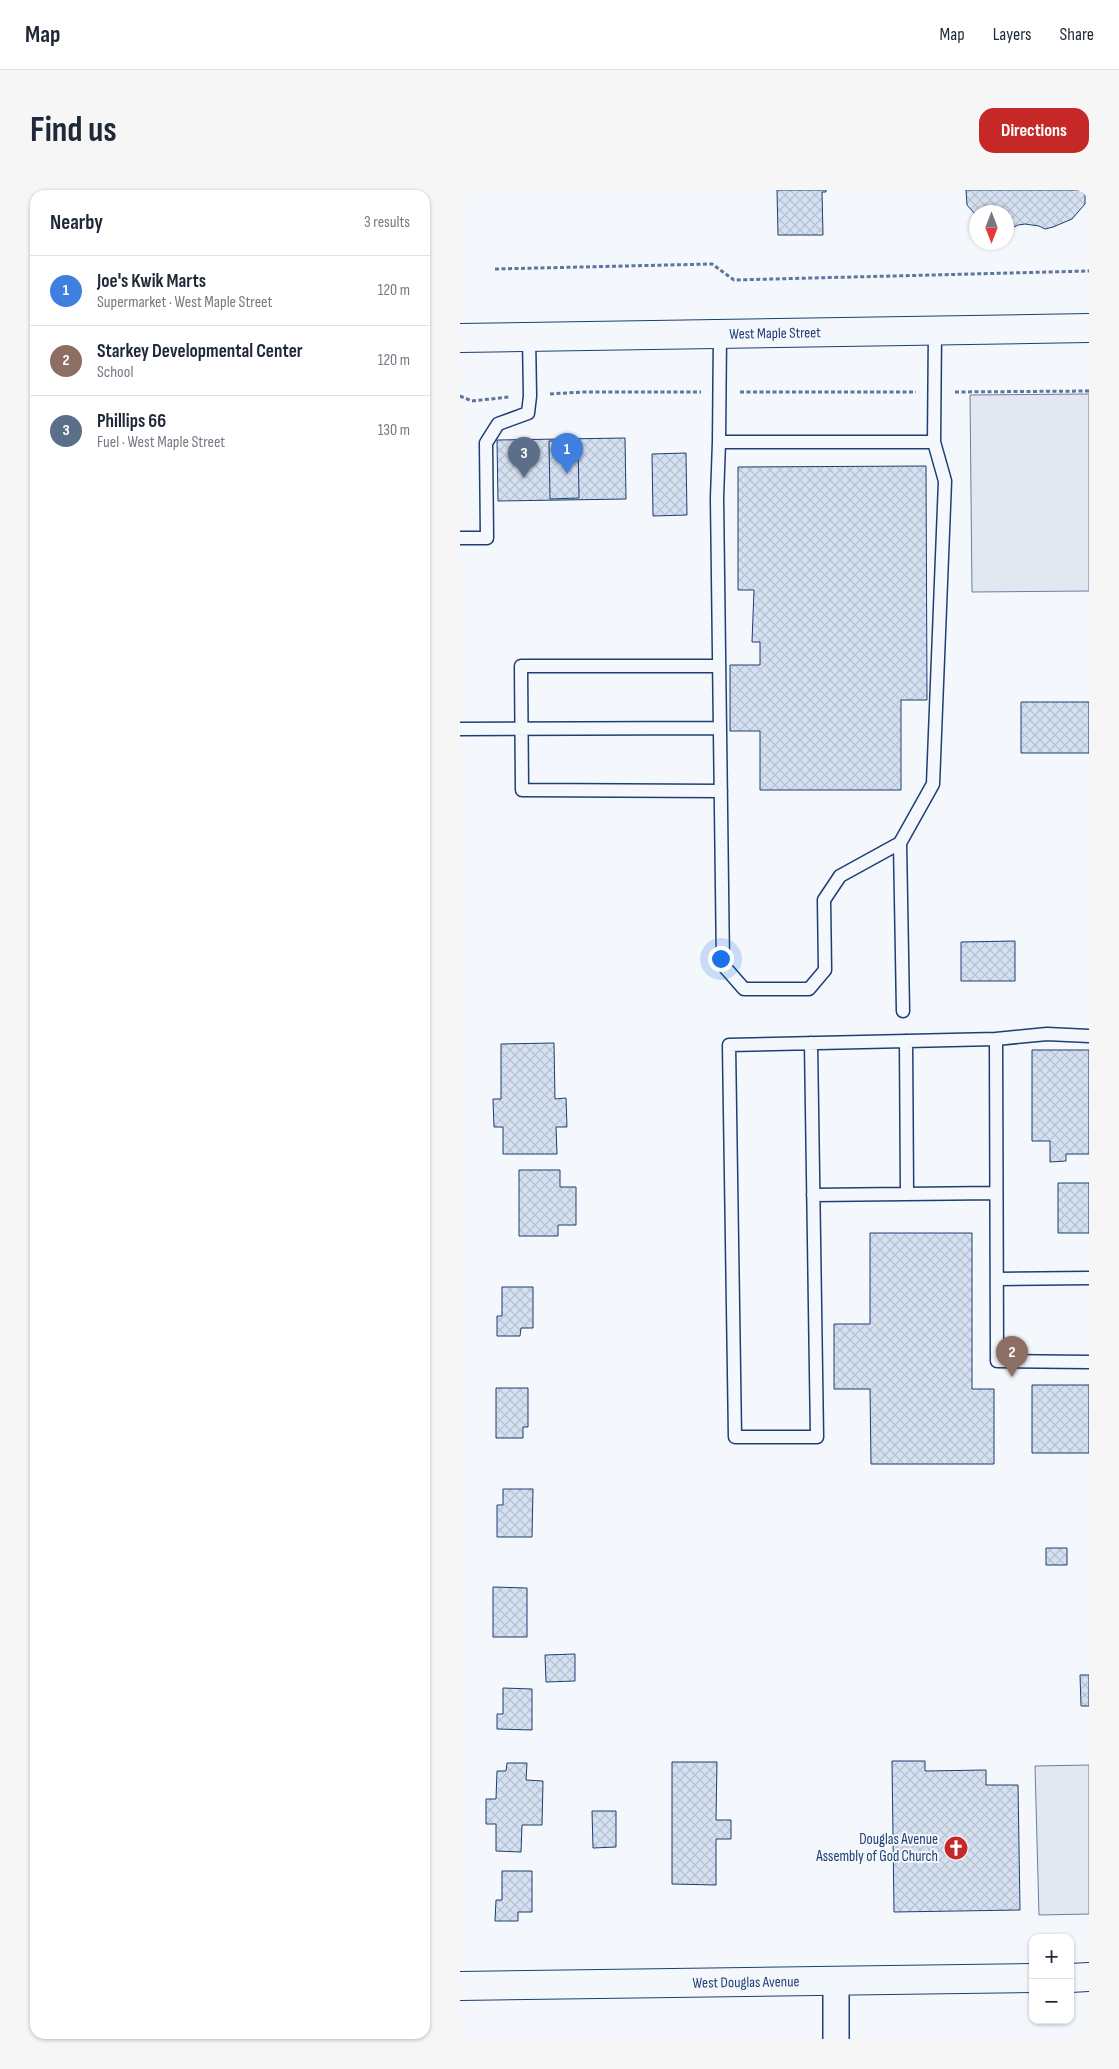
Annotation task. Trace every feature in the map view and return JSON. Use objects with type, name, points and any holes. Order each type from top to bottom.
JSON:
[{"type":"main road","name":"West Maple Street","points":[[460,338],[1089,328]]},
{"type":"main road","name":"West Douglas Avenue","points":[[460,1986],[1029,1978]]},
{"type":"main road","points":[[1074,1978],[1089,1978]]},
{"type":"street","points":[[836,1981],[836,2039]]},
{"type":"lane","points":[[903,1012],[900,843],[933,784],[945,481],[934,442],[935,331]]},
{"type":"lane","points":[[720,335],[717,498],[723,964],[744,989],[808,989],[825,970],[824,900],[829,892],[840,876],[900,843]]},
{"type":"lane","points":[[460,538],[488,538],[486,443],[498,424],[528,413],[530,396],[530,337]]},
{"type":"lane","points":[[719,442],[934,442]]},
{"type":"lane","points":[[719,666],[521,666],[522,790],[721,792]]},
{"type":"lane","points":[[460,729],[720,728]]},
{"type":"lane","points":[[811,1043],[817,1437],[735,1437],[729,1045],[811,1043],[996,1039],[1047,1034],[1089,1036]]},
{"type":"lane","points":[[996,1039],[997,1361],[1089,1362]]},
{"type":"lane","points":[[906,1041],[907,1194]]},
{"type":"lane","points":[[813,1194],[996,1193]]},
{"type":"lane","points":[[997,1279],[1089,1278]]},
{"type":"path","points":[[495,269],[712,264],[734,280],[1089,271]]},
{"type":"path","points":[[460,396],[472,401],[582,392],[1089,391]]},
{"type":"shaded area","points":[[1089,394],[1089,591],[972,592],[970,395]]},
{"type":"shaded area","points":[[1089,1765],[1089,1914],[1039,1915],[1035,1766]]},
{"type":"building","points":[[777,190],[826,190],[826,192],[822,192],[823,235],[778,235]]},
{"type":"building","points":[[966,190],[1085,190],[1085,204],[1072,219],[1045,229],[1025,224],[1014,227],[1014,205],[969,205],[969,207],[967,205]]},
{"type":"building","points":[[625,438],[626,499],[498,501],[497,440]]},
{"type":"building","points":[[549,441],[578,441],[579,498],[550,499]]},
{"type":"building","points":[[686,453],[687,515],[653,516],[652,454]]},
{"type":"building","points":[[926,466],[927,700],[901,700],[901,790],[760,790],[760,731],[730,731],[730,665],[760,665],[760,642],[752,642],[754,590],[738,590],[738,467]]},
{"type":"building","points":[[1021,702],[1089,702],[1089,753],[1021,753]]},
{"type":"building","points":[[1015,941],[1015,981],[961,981],[961,942]]},
{"type":"building","points":[[554,1043],[555,1099],[566,1098],[567,1127],[556,1127],[557,1154],[503,1154],[503,1127],[494,1127],[493,1099],[501,1099],[501,1044]]},
{"type":"building","points":[[1032,1050],[1089,1050],[1089,1154],[1066,1154],[1066,1161],[1050,1162],[1050,1141],[1032,1141]]},
{"type":"building","points":[[519,1170],[560,1170],[560,1187],[576,1187],[576,1225],[558,1225],[558,1236],[519,1236]]},
{"type":"building","points":[[1058,1183],[1089,1183],[1089,1233],[1058,1233]]},
{"type":"building","points":[[870,1233],[972,1233],[972,1389],[994,1389],[994,1464],[871,1464],[870,1389],[834,1389],[834,1324],[870,1324]]},
{"type":"building","points":[[502,1287],[533,1287],[533,1328],[521,1328],[520,1336],[497,1336],[497,1316],[502,1316]]},
{"type":"building","points":[[1032,1385],[1089,1385],[1089,1453],[1032,1453]]},
{"type":"building","points":[[496,1388],[528,1388],[528,1427],[523,1427],[523,1438],[496,1438]]},
{"type":"building","points":[[503,1489],[533,1489],[532,1537],[497,1537],[497,1505],[503,1505]]},
{"type":"building","points":[[1046,1548],[1067,1548],[1067,1565],[1046,1565]]},
{"type":"building","points":[[493,1587],[527,1588],[527,1637],[493,1637]]},
{"type":"building","points":[[575,1654],[575,1681],[546,1682],[545,1655]]},
{"type":"building","points":[[1080,1675],[1089,1675],[1089,1706],[1081,1706]]},
{"type":"building","points":[[503,1688],[532,1689],[532,1730],[497,1729],[497,1714],[503,1714]]},
{"type":"building","name":"Douglas Avenue Assembly of God Church","points":[[892,1761],[925,1761],[925,1771],[986,1770],[986,1785],[1018,1785],[1020,1910],[894,1912]]},
{"type":"building","points":[[672,1762],[717,1762],[716,1820],[731,1820],[731,1839],[716,1839],[716,1885],[672,1884]]},
{"type":"building","points":[[507,1763],[527,1763],[526,1780],[543,1781],[542,1825],[522,1825],[521,1852],[496,1851],[496,1824],[486,1824],[486,1799],[496,1799],[497,1771],[506,1771]]},
{"type":"building","points":[[592,1811],[616,1811],[616,1847],[593,1848]]},
{"type":"building","points":[[502,1871],[532,1871],[532,1912],[518,1912],[518,1921],[495,1921],[496,1900],[502,1900]]},
{"type":"place","name":"Joe's Kwik Marts","points":[[567,474]]},
{"type":"place","name":"Phillips 66","points":[[524,478]]},
{"type":"place","name":"Starkey Developmental Center","points":[[1012,1377]]},
{"type":"place","name":"Douglas Avenue Assembly of God Church","points":[[956,1848]]}]
